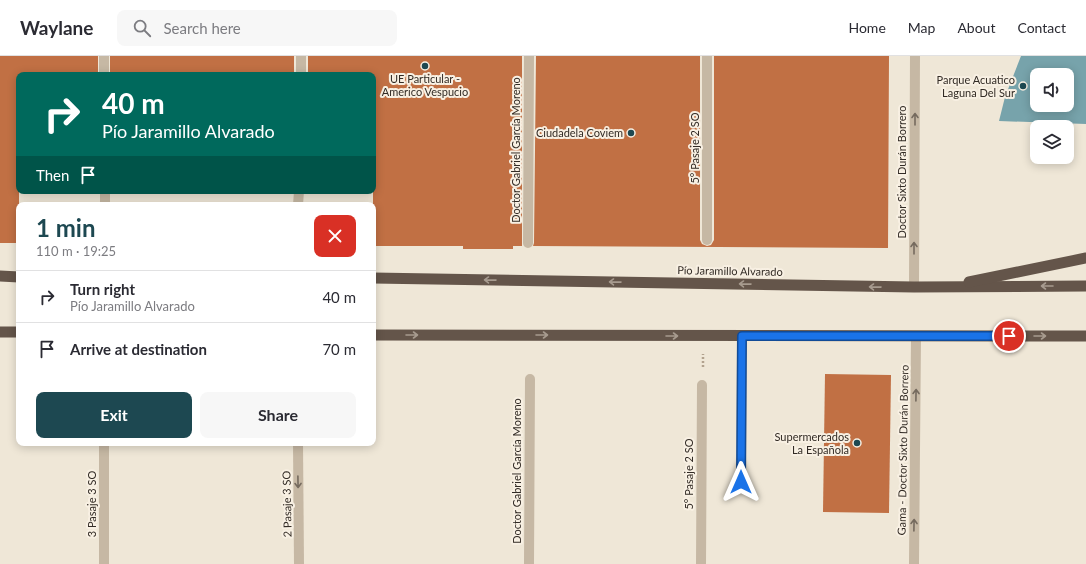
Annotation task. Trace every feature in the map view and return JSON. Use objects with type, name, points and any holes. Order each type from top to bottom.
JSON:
[{"type":"highway","points":[[944,287],[1086,258]]},
{"type":"highway","points":[[0,276],[16,276]]},
{"type":"highway","name":"Pío Jaramillo Alvarado","points":[[376,278],[914,288],[1086,286]]},
{"type":"highway","points":[[0,332],[16,332]]},
{"type":"highway","points":[[376,335],[1086,336]]},
{"type":"street","points":[[104,56],[104,72]]},
{"type":"street","points":[[301,56],[301,72]]},
{"type":"street","name":"Doctor Gabriel García Moreno","points":[[528,243],[529,56]]},
{"type":"street","name":"5° Pasaje 2 SO","points":[[707,56],[707,240]]},
{"type":"street","name":"Doctor Sixto Durán Borrero","points":[[914,288],[915,56]]},
{"type":"street","points":[[741,482],[742,336]]},
{"type":"street","name":"Gama - Doctor Sixto Durán Borrero","points":[[914,564],[916,336]]},
{"type":"street","name":"Doctor Gabriel García Moreno","points":[[529,564],[530,379]]},
{"type":"street","name":"5° Pasaje 2 SO","points":[[701,564],[702,385]]},
{"type":"street","name":"3 Pasaje 3 SO","points":[[104,446],[104,564]]},
{"type":"street","name":"2 Pasaje 3 SO","points":[[298,446],[299,564]]},
{"type":"path","points":[[702,385],[705,336]]},
{"type":"water","name":"Parque Acuatico Laguna Del Sur","points":[[1021,56],[1086,56],[1086,124],[1074,124],[1074,120],[1030,120],[1030,122],[999,121],[1005,97]]},
{"type":"building","points":[[0,56],[98,56],[98,72],[16,72],[16,194],[19,194],[19,202],[16,202],[16,243],[0,243]]},
{"type":"building","points":[[110,56],[294,56],[294,72],[110,72]]},
{"type":"building","points":[[308,56],[522,56],[522,246],[513,246],[513,249],[463,249],[463,246],[376,246],[376,202],[373,202],[373,194],[376,194],[376,72],[308,72]]},
{"type":"building","points":[[536,56],[700,56],[700,240],[702,244],[707,246],[711,245],[714,240],[714,56],[889,56],[888,248],[533,246]]},
{"type":"building","name":"Supermercados La Española","points":[[825,374],[891,375],[889,513],[823,512]]},
{"type":"place","name":"UE Particular - Americo Vespucio","points":[[425,66]]},
{"type":"place","name":"Parque Acuatico Laguna Del Sur","points":[[1023,86]]},
{"type":"place","name":"Ciudadela Coviem","points":[[631,133]]},
{"type":"place","name":"Supermercados La Española","points":[[857,443]]},
{"type":"route","points":[[741,482],[742,336],[1009,336]]}]
